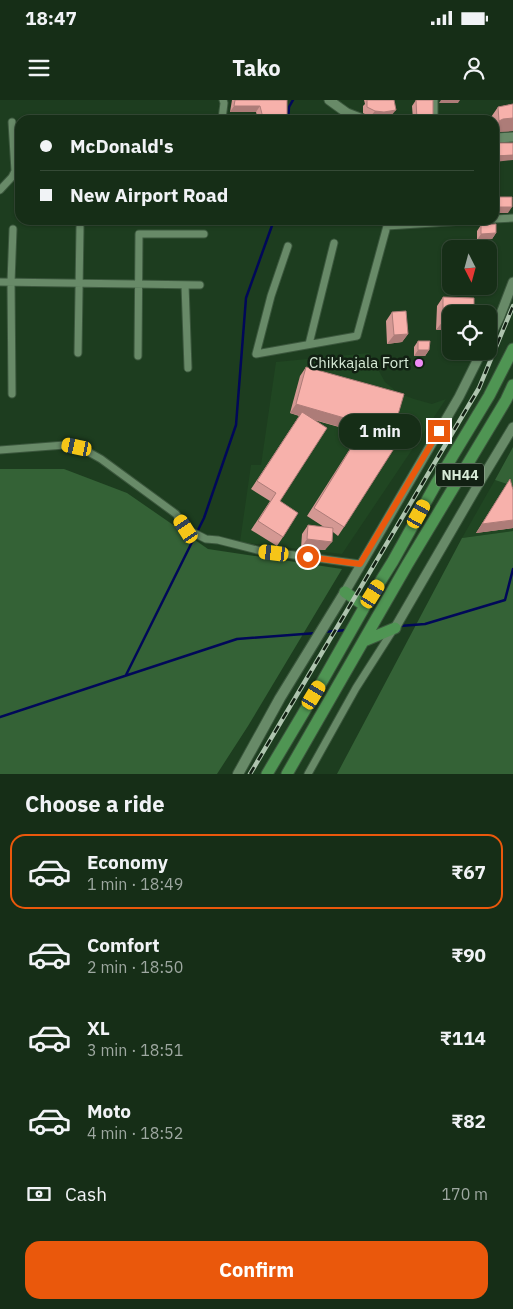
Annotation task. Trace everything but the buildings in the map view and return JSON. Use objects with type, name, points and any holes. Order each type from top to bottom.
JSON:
[{"type":"highway","name":"NH44","points":[[267,774],[393,561],[437,482],[490,396],[513,349]]},
{"type":"highway","name":"NH44","points":[[287,774],[513,385]]},
{"type":"highway","points":[[345,592],[365,606]]},
{"type":"highway","points":[[369,633],[396,626]]},
{"type":"main road","points":[[238,774],[280,698],[345,592]]},
{"type":"street","points":[[222,115],[223,100]]},
{"type":"street","points":[[328,100],[352,115]]},
{"type":"street","points":[[434,100],[434,115]]},
{"type":"street","points":[[0,190],[15,171],[12,122]]},
{"type":"street","points":[[499,138],[513,137]]},
{"type":"street","points":[[499,218],[512,216]]},
{"type":"street","points":[[288,246],[271,296],[256,354],[357,336],[387,226],[396,225]]},
{"type":"street","points":[[78,353],[80,227]]},
{"type":"street","points":[[12,394],[13,229]]},
{"type":"street","points":[[138,356],[139,234],[204,234]]},
{"type":"street","points":[[309,344],[334,243]]},
{"type":"street","points":[[0,282],[200,285]]},
{"type":"street","points":[[497,322],[513,282]]},
{"type":"street","points":[[185,285],[188,368]]},
{"type":"street","points":[[345,592],[459,397],[478,360]]},
{"type":"street","points":[[308,774],[356,688],[396,626],[513,427]]},
{"type":"street","points":[[0,450],[65,445],[85,450],[101,458],[176,514],[186,529],[206,539],[218,540],[257,550],[360,564]]},
{"type":"shaded area","points":[[369,353],[385,382],[398,393],[432,404],[446,399],[342,554],[240,542],[251,465],[261,465],[276,362]]},
{"type":"shaded area","points":[[513,447],[513,486],[495,480]]},
{"type":"shaded area","points":[[0,469],[64,469],[127,493],[208,549],[342,569],[217,774],[0,774]]},
{"type":"shaded area","points":[[495,480],[513,486],[513,531],[462,538]]},
{"type":"shaded area","points":[[513,531],[513,774],[337,774],[462,538]]},
{"type":"waterway","points":[[288,115],[289,107],[293,100]]},
{"type":"waterway","points":[[126,675],[204,518],[236,425],[246,298],[272,225]]},
{"type":"waterway","points":[[400,626],[425,624],[505,600],[513,569]]},
{"type":"waterway","points":[[323,632],[347,630]]},
{"type":"waterway","points":[[0,717],[237,639],[317,633]]},
{"type":"railway","points":[[250,774],[479,388],[513,306]]},
{"type":"place","name":"Chikkajala Fort","points":[[419,363]]},
{"type":"route","points":[[308,557],[360,564],[439,431]]}]
